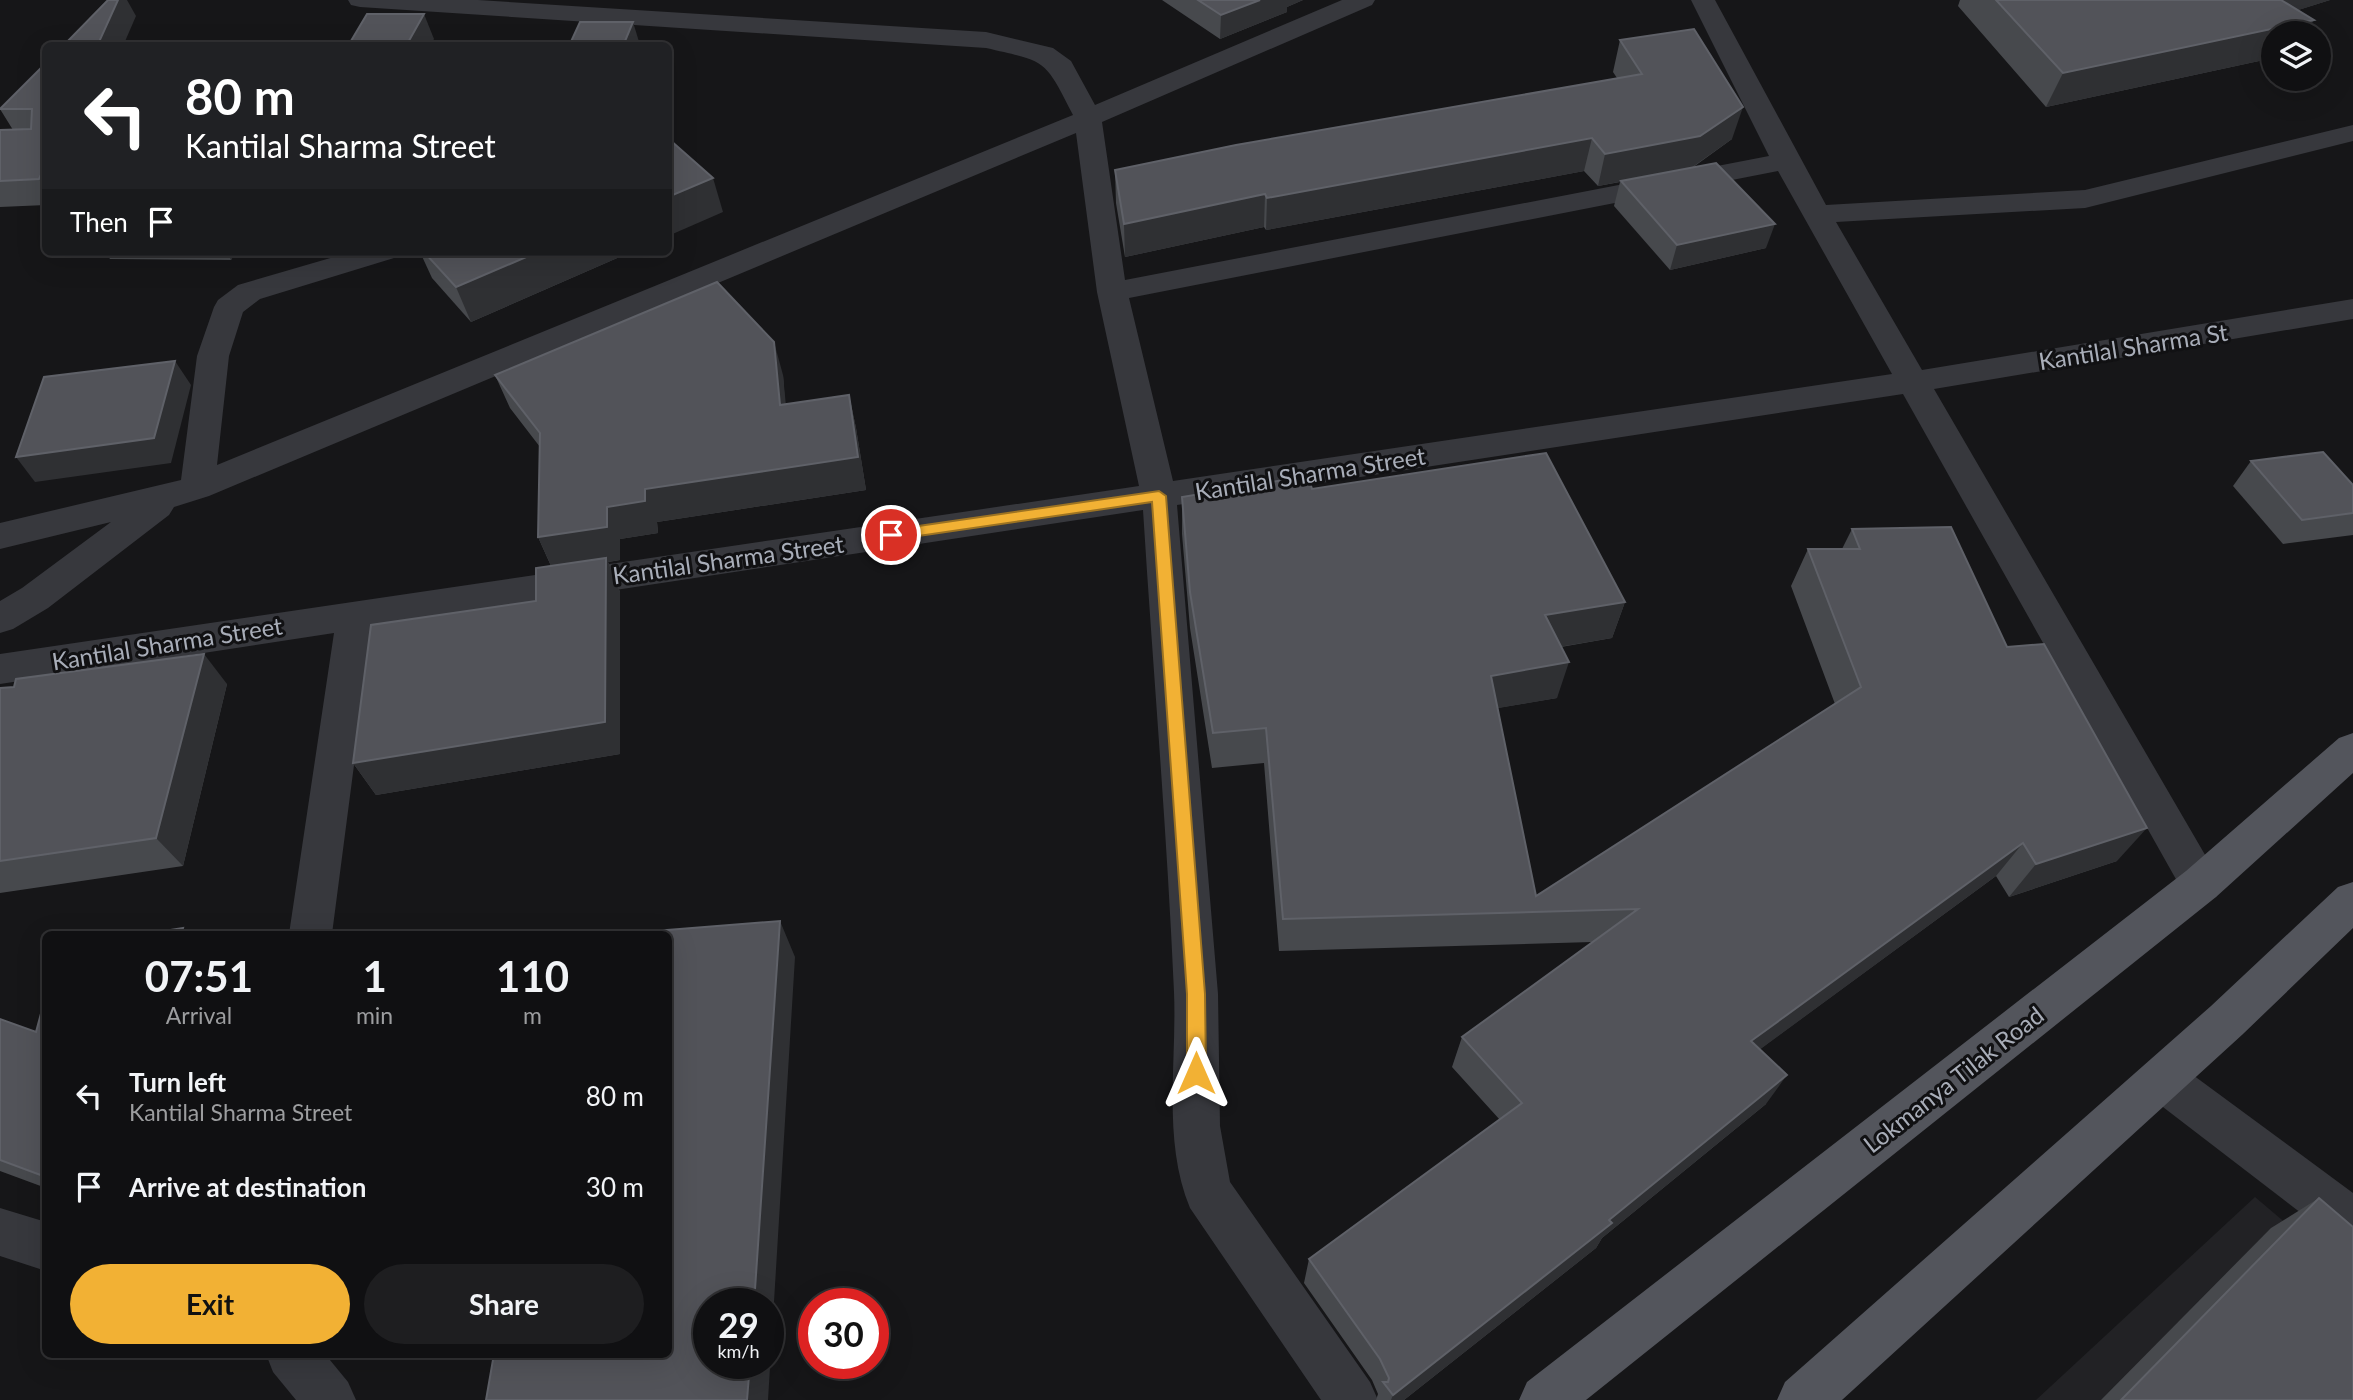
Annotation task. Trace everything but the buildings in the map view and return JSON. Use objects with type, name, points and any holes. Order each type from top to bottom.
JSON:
[{"type":"main road","name":"Lokmanya Tilak Road","points":[[1545,1400],[2201,884],[2353,749]]},
{"type":"main road","points":[[1803,1400],[2162,1079],[2353,900]]},
{"type":"street","points":[[360,0],[986,40],[1044,54],[1062,66],[1088,118],[1112,292],[1159,496],[1196,994],[1197,1126],[1207,1191],[1352,1400]]},
{"type":"street","points":[[0,536],[183,491],[1088,118],[1363,0]]},
{"type":"street","points":[[1703,0],[1786,161],[2201,884]]},
{"type":"street","points":[[1817,214],[2085,199],[2353,133]]},
{"type":"street","points":[[1112,292],[1786,161]]},
{"type":"street","points":[[0,619],[35,598],[183,491],[213,356],[229,307],[248,292],[370,256]]},
{"type":"street","name":"Kantilal Sharma St","points":[[1913,382],[2353,309]]},
{"type":"street","name":"Kantilal Sharma Street","points":[[0,668],[1913,382]]},
{"type":"street","points":[[310,931],[355,614]]},
{"type":"street","points":[[2162,1079],[2353,1223]]},
{"type":"street","points":[[0,1232],[42,1246]]},
{"type":"street","points":[[294,1358],[330,1400]]},
{"type":"shaded area","points":[[2255,1197],[2353,1280],[2353,1400],[2036,1400]]},
{"type":"route","points":[[891,535],[1159,496],[1196,994],[1196,1073]]}]
